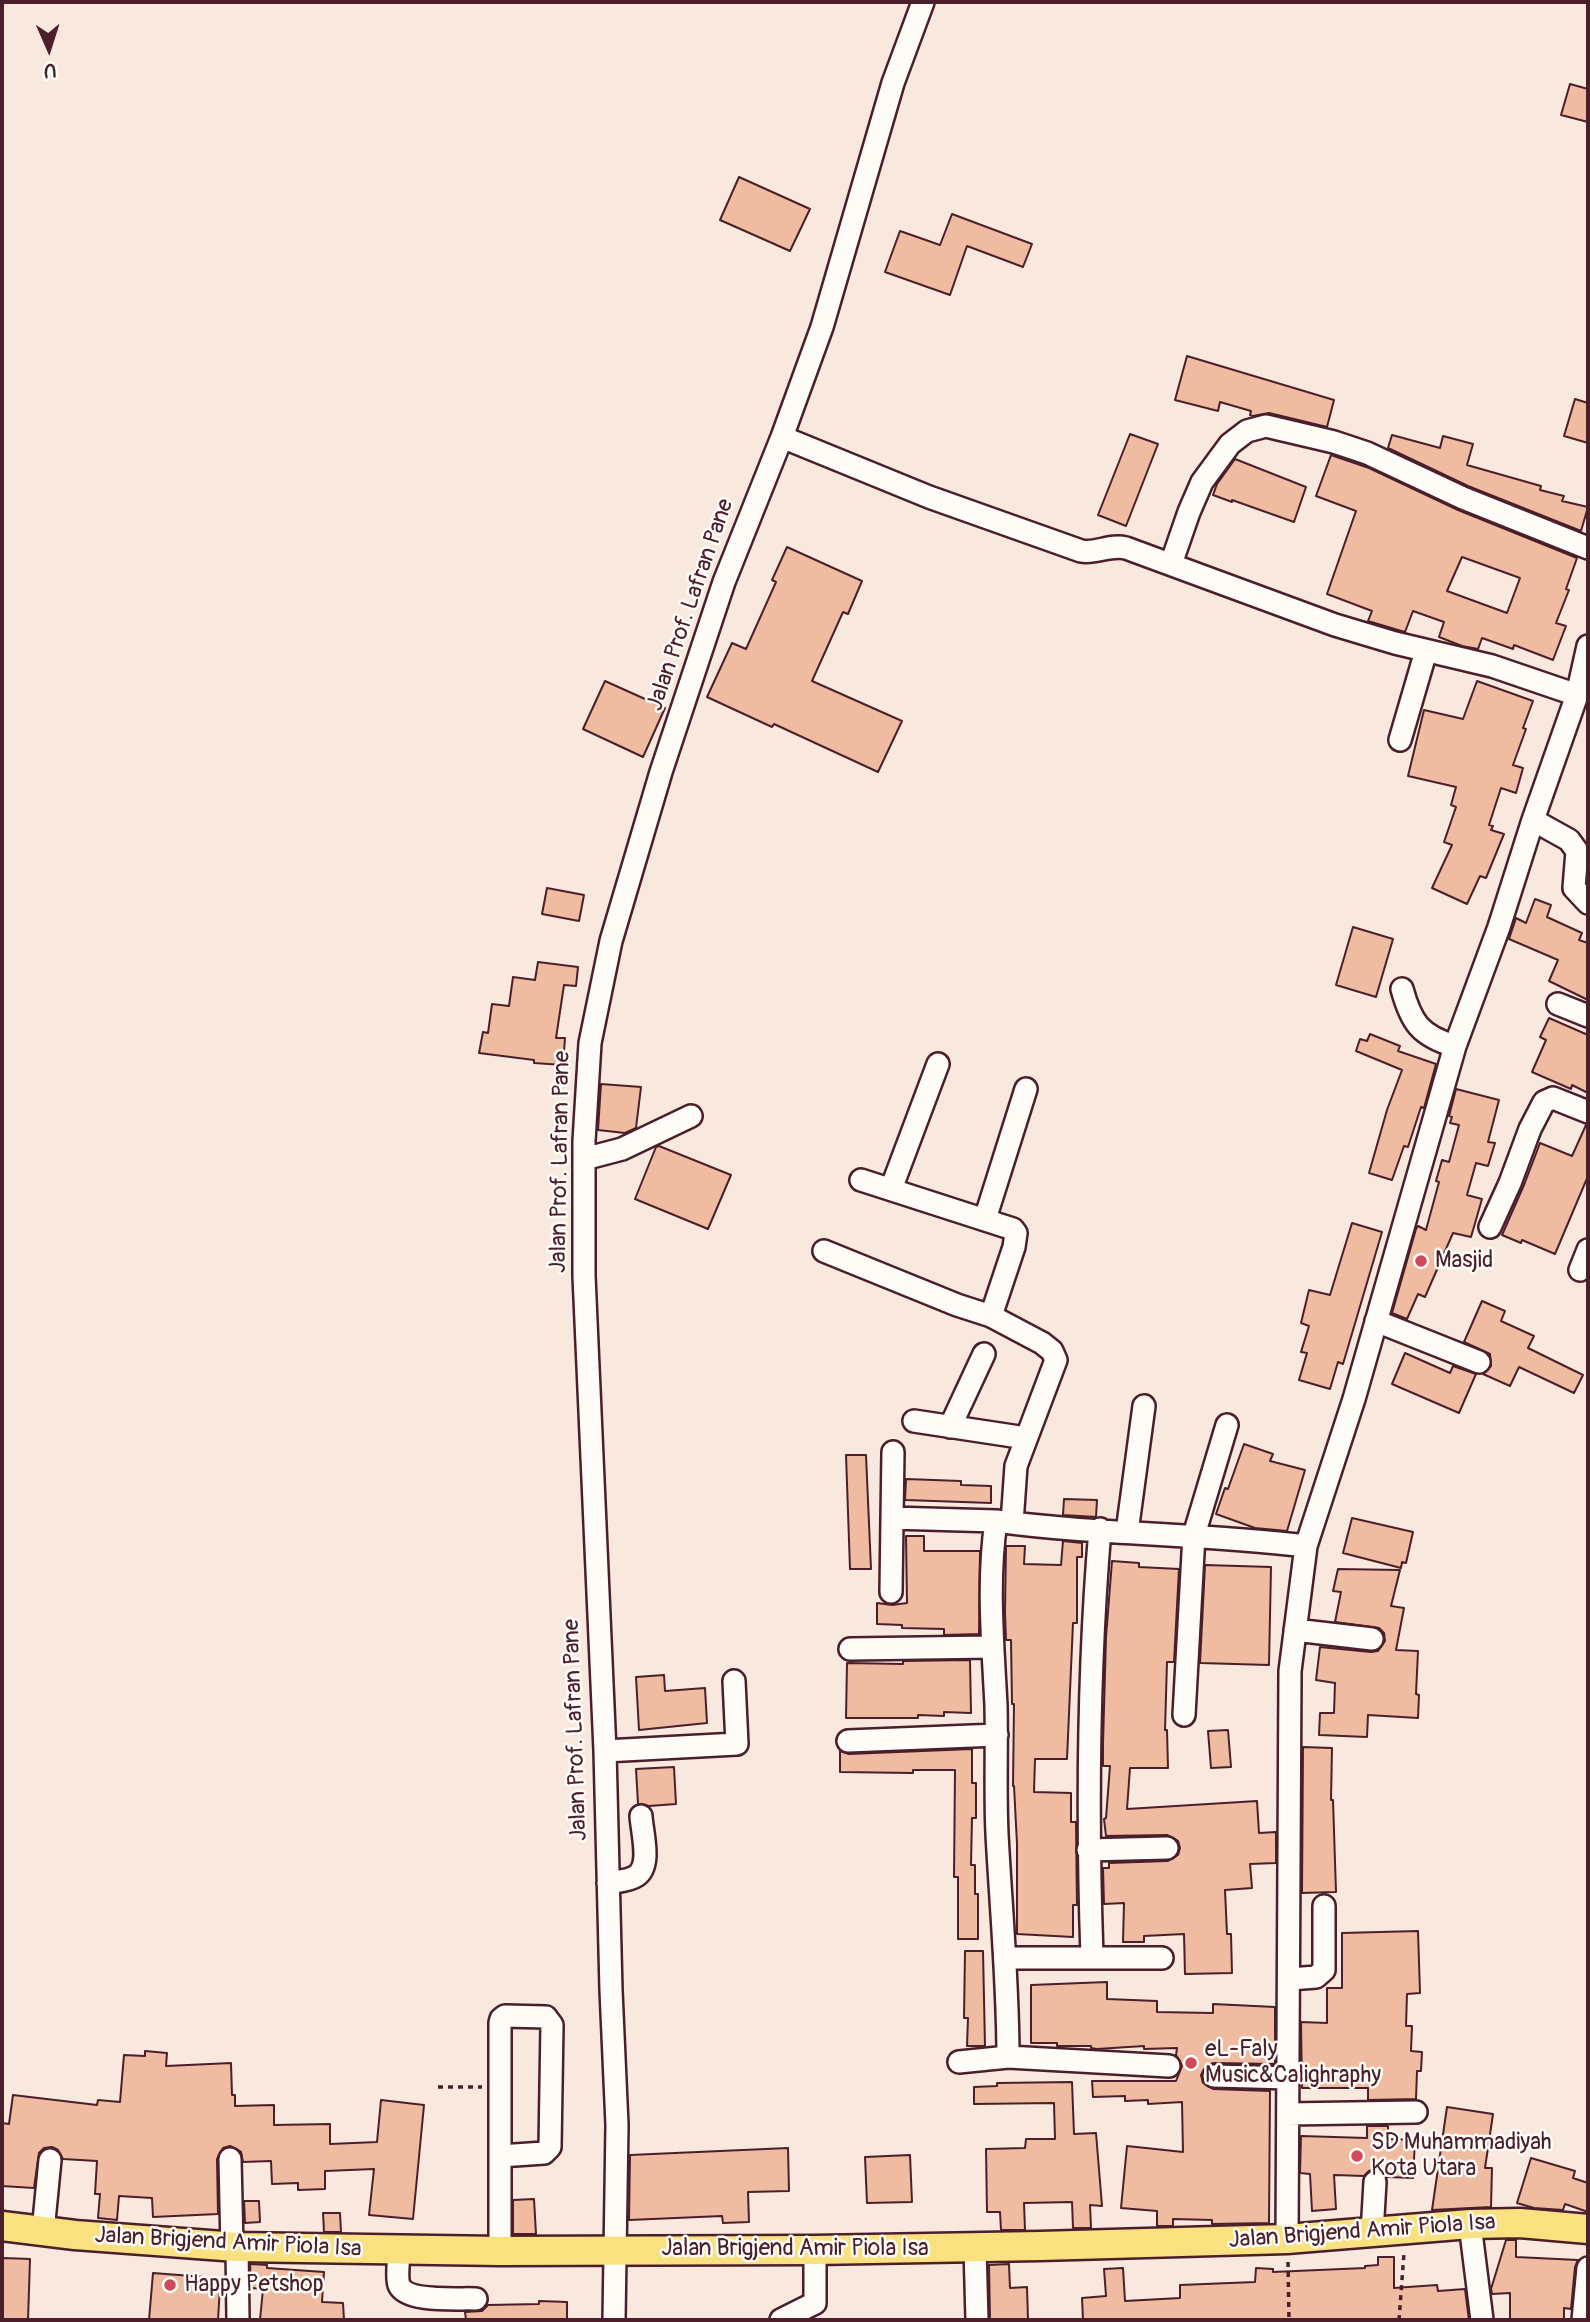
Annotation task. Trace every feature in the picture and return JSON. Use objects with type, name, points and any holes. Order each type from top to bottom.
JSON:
[{"type":"main road","name":"Jalan Brigjend Amir Piola Isa","points":[[2,2226],[234,2247],[399,2251],[975,2248],[1287,2239],[1470,2224],[1530,2223],[1588,2229]]},
{"type":"street","name":"Jalan Prof. Lafran Pane","points":[[614,2320],[617,2124],[605,1751],[584,1287],[584,1159],[590,1043],[611,941],[661,772],[724,582],[782,437],[822,327],[893,83],[923,2]]},
{"type":"street","points":[[1171,564],[1202,482],[1238,437],[1247,431],[1266,426],[1334,442],[1367,453],[1463,498],[1588,548]]},
{"type":"street","points":[[782,437],[929,497],[1081,551],[1120,546],[1335,625],[1492,666],[1577,695]]},
{"type":"street","points":[[1287,2239],[1290,1671],[1306,1546],[1354,1399],[1455,1046],[1499,927],[1577,695],[1588,646]]},
{"type":"street","points":[[1399,740],[1426,650]]},
{"type":"street","points":[[1533,820],[1569,840],[1577,851],[1574,888],[1588,903]]},
{"type":"street","points":[[1402,989],[1406,1007],[1415,1022],[1430,1037],[1455,1046]]},
{"type":"street","points":[[1558,1004],[1588,1016]]},
{"type":"street","points":[[891,1189],[938,1064]]},
{"type":"street","points":[[985,1219],[1026,1089]]},
{"type":"street","points":[[1490,1227],[1530,1129],[1544,1102],[1553,1098],[1588,1112]]},
{"type":"street","points":[[584,1159],[622,1149],[691,1116]]},
{"type":"street","points":[[861,1180],[1013,1230],[1016,1234],[1014,1247],[990,1316]]},
{"type":"street","points":[[1580,1270],[1588,1250]]},
{"type":"street","points":[[824,1251],[990,1316],[1042,1343],[1052,1351],[1056,1360],[1016,1466],[1004,1522],[990,1567],[997,1735],[997,1831],[1008,1998],[1008,2057]]},
{"type":"street","points":[[1376,1321],[1479,1362]]},
{"type":"street","points":[[950,1427],[985,1354]]},
{"type":"street","points":[[1127,1532],[1144,1406]]},
{"type":"street","points":[[914,1421],[1026,1438]]},
{"type":"street","points":[[1184,1715],[1194,1535],[1227,1425]]},
{"type":"street","points":[[891,1592],[893,1452]]},
{"type":"street","points":[[891,1518],[1004,1522],[1306,1546]]},
{"type":"street","points":[[1092,1957],[1088,1850],[1092,1618],[1100,1529]]},
{"type":"street","points":[[1294,1630],[1372,1639]]},
{"type":"street","points":[[850,1649],[992,1647]]},
{"type":"street","points":[[605,1751],[737,1744],[734,1681]]},
{"type":"street","points":[[848,1741],[997,1735]]},
{"type":"street","points":[[608,1883],[633,1878],[642,1870],[645,1858],[641,1816]]},
{"type":"street","points":[[1088,1850],[1167,1848]]},
{"type":"street","points":[[1290,1979],[1316,1976],[1324,1970],[1324,1906]]},
{"type":"street","points":[[1006,1958],[1162,1958]]},
{"type":"street","points":[[499,2251],[501,2018],[505,2015],[547,2017],[552,2025],[550,2147],[544,2153],[500,2156]]},
{"type":"street","points":[[959,2062],[1008,2057],[1169,2066]]},
{"type":"street","points":[[1214,2076],[1289,2078]]},
{"type":"street","points":[[1288,2114],[1416,2112]]},
{"type":"street","points":[[230,2159],[238,2320]]},
{"type":"street","points":[[43,2231],[50,2160]]},
{"type":"street","points":[[1372,2233],[1375,2182]]},
{"type":"street","points":[[1470,2224],[1482,2320]]},
{"type":"street","points":[[975,2248],[977,2320]]},
{"type":"street","points":[[780,2320],[815,2303],[815,2250]]},
{"type":"street","points":[[399,2251],[399,2284],[404,2291],[419,2298],[476,2299]]},
{"type":"street","points":[[1583,2320],[1588,2269]]},
{"type":"path","points":[[438,2087],[501,2088]]},
{"type":"path","points":[[1399,2320],[1404,2230]]},
{"type":"path","points":[[1287,2239],[1289,2320]]},
{"type":"building","points":[[1570,84],[1588,89],[1588,122],[1561,115]]},
{"type":"building","points":[[739,177],[810,209],[790,251],[720,220]]},
{"type":"building","points":[[952,214],[1032,244],[1023,267],[967,246],[950,295],[885,272],[900,231],[940,245]]},
{"type":"building","points":[[1187,356],[1334,400],[1327,427],[1269,413],[1253,416],[1250,415],[1251,411],[1220,402],[1218,411],[1175,400]]},
{"type":"building","points":[[1575,399],[1588,403],[1588,443],[1564,436]]},
{"type":"building","points":[[1130,434],[1158,444],[1126,526],[1098,515]]},
{"type":"building","points":[[1392,435],[1440,448],[1443,436],[1473,444],[1467,465],[1541,486],[1540,490],[1564,496],[1562,501],[1588,507],[1581,531],[1468,486],[1388,448]]},
{"type":"building","points":[[1331,455],[1369,468],[1458,510],[1577,558],[1566,589],[1569,590],[1556,623],[1566,626],[1553,660],[1514,645],[1513,649],[1482,638],[1478,649],[1462,646],[1439,637],[1444,622],[1413,611],[1405,632],[1398,630],[1368,621],[1372,611],[1327,594],[1356,511],[1316,496]],"holes":[[[1462,557],[1520,578],[1507,613],[1447,591]]]},
{"type":"building","points":[[1235,459],[1306,487],[1294,522],[1213,495],[1217,484]]},
{"type":"building","points":[[787,547],[862,581],[848,614],[843,612],[812,681],[902,721],[878,772],[774,724],[772,727],[707,697],[732,643],[746,649],[776,582],[772,580]]},
{"type":"building","points":[[605,681],[665,708],[643,757],[583,729]]},
{"type":"building","points":[[1477,681],[1533,701],[1513,765],[1523,768],[1516,793],[1501,788],[1489,825],[1493,826],[1491,830],[1504,834],[1486,878],[1480,876],[1467,904],[1432,888],[1452,845],[1444,842],[1456,807],[1451,805],[1456,787],[1408,776],[1424,710],[1463,719]]},
{"type":"building","points":[[547,888],[584,895],[579,921],[542,914]]},
{"type":"building","points":[[1535,899],[1551,905],[1547,917],[1582,933],[1579,940],[1588,943],[1588,1000],[1549,981],[1558,960],[1509,939],[1516,918],[1526,923]]},
{"type":"building","points":[[1353,927],[1393,939],[1376,997],[1336,985]]},
{"type":"building","points":[[538,962],[578,967],[576,986],[564,985],[556,1038],[565,1038],[563,1065],[534,1063],[534,1060],[479,1053],[483,1032],[488,1033],[492,1004],[509,1006],[513,977],[535,980]]},
{"type":"building","points":[[1549,1018],[1588,1035],[1588,1093],[1572,1085],[1571,1089],[1532,1072],[1546,1040],[1540,1037]]},
{"type":"building","points":[[1370,1034],[1400,1046],[1398,1051],[1436,1064],[1424,1108],[1421,1107],[1408,1147],[1404,1146],[1392,1180],[1369,1173],[1402,1070],[1356,1051],[1360,1039],[1367,1041]]},
{"type":"building","points":[[601,1084],[641,1087],[636,1128],[625,1133],[598,1130]]},
{"type":"building","points":[[1456,1089],[1499,1100],[1488,1142],[1495,1143],[1488,1166],[1476,1163],[1467,1195],[1482,1199],[1471,1237],[1453,1233],[1425,1297],[1418,1294],[1407,1319],[1392,1313],[1416,1229],[1418,1226],[1426,1230],[1442,1160],[1449,1162],[1459,1125],[1450,1123],[1452,1117],[1449,1116]]},
{"type":"building","points":[[1586,1125],[1588,1176],[1555,1254],[1502,1235],[1540,1143],[1572,1156]]},
{"type":"building","points":[[656,1147],[731,1175],[708,1229],[635,1199]]},
{"type":"building","points":[[1352,1223],[1382,1232],[1343,1364],[1338,1362],[1330,1389],[1299,1380],[1307,1353],[1301,1352],[1309,1326],[1301,1323],[1309,1290],[1330,1295]]},
{"type":"building","points":[[1482,1301],[1505,1311],[1501,1321],[1534,1336],[1528,1348],[1583,1375],[1574,1393],[1519,1367],[1510,1386],[1483,1374],[1491,1366],[1490,1354],[1464,1342]]},
{"type":"building","points":[[1405,1353],[1450,1373],[1453,1366],[1476,1374],[1459,1413],[1392,1384]]},
{"type":"building","points":[[1244,1444],[1273,1454],[1270,1461],[1305,1470],[1287,1531],[1255,1528],[1216,1514]]},
{"type":"building","points":[[846,1455],[866,1455],[871,1569],[850,1569]]},
{"type":"building","points":[[906,1479],[961,1481],[961,1485],[991,1486],[991,1503],[905,1500]]},
{"type":"building","points":[[1064,1499],[1097,1500],[1096,1517],[1063,1515]]},
{"type":"building","points":[[1352,1518],[1413,1532],[1406,1563],[1402,1562],[1401,1568],[1343,1553]]},
{"type":"building","points":[[906,1536],[924,1536],[924,1551],[980,1551],[979,1634],[944,1635],[944,1629],[902,1628],[902,1625],[877,1624],[877,1603],[907,1603]]},
{"type":"building","points":[[1063,1541],[1082,1543],[1082,1557],[1077,1557],[1077,1623],[1073,1623],[1067,1759],[1035,1759],[1034,1792],[1071,1793],[1071,1822],[1076,1822],[1077,1905],[1073,1905],[1073,1937],[1017,1934],[1014,1704],[1011,1640],[1006,1640],[1005,1613],[1006,1546],[1025,1546],[1024,1564],[1061,1565]]},
{"type":"building","points":[[1112,1561],[1139,1563],[1139,1567],[1179,1569],[1174,1662],[1167,1662],[1165,1730],[1168,1768],[1130,1768],[1127,1809],[1257,1801],[1259,1833],[1276,1832],[1276,1863],[1250,1864],[1252,1888],[1225,1890],[1227,1934],[1231,1934],[1232,1973],[1185,1974],[1184,1934],[1144,1936],[1144,1942],[1123,1942],[1124,1903],[1104,1904],[1103,1868],[1109,1868],[1109,1863],[1168,1861],[1178,1855],[1180,1848],[1178,1841],[1167,1835],[1106,1836],[1104,1819],[1110,1766],[1103,1766],[1103,1743],[1106,1637]]},
{"type":"building","points":[[1205,1565],[1271,1567],[1269,1665],[1200,1663]]},
{"type":"building","points":[[1338,1569],[1400,1570],[1391,1606],[1404,1608],[1396,1650],[1418,1651],[1418,1718],[1368,1715],[1367,1737],[1319,1735],[1320,1713],[1334,1713],[1335,1683],[1316,1680],[1320,1647],[1371,1652],[1378,1651],[1385,1641],[1384,1633],[1379,1628],[1335,1622],[1341,1592],[1333,1591]]},
{"type":"building","points":[[970,1660],[971,1713],[944,1712],[944,1716],[918,1715],[918,1718],[846,1718],[847,1663],[903,1664],[903,1661]]},
{"type":"building","points":[[664,1675],[665,1691],[705,1688],[707,1723],[639,1730],[636,1677]]},
{"type":"building","points":[[1228,1730],[1231,1767],[1211,1768],[1208,1731]]},
{"type":"building","points":[[1303,1747],[1332,1748],[1331,1800],[1336,1892],[1302,1893]]},
{"type":"building","points":[[972,1749],[976,1818],[972,1818],[971,1865],[975,1865],[975,1894],[978,1894],[978,1939],[958,1939],[958,1877],[954,1877],[955,1770],[913,1770],[913,1773],[840,1772],[840,1751],[849,1754]]},
{"type":"building","points":[[674,1767],[676,1804],[638,1804],[636,1769]]},
{"type":"building","points":[[1418,1931],[1420,1993],[1407,1994],[1406,2026],[1412,2026],[1411,2051],[1422,2052],[1421,2071],[1417,2071],[1416,2099],[1368,2100],[1368,2088],[1302,2088],[1301,2022],[1327,2023],[1327,1988],[1342,1988],[1342,1933]]},
{"type":"building","points":[[965,1951],[983,1951],[985,2046],[967,2046],[968,2018],[964,2018]]},
{"type":"building","points":[[1107,1982],[1107,1999],[1157,2001],[1157,2012],[1213,2013],[1213,2004],[1275,2007],[1275,2064],[1214,2063],[1207,2065],[1201,2075],[1203,2083],[1213,2089],[1270,2091],[1269,2223],[1212,2224],[1212,2220],[1173,2219],[1173,2226],[1157,2226],[1157,2211],[1121,2208],[1127,2146],[1183,2152],[1182,2102],[1148,2104],[1148,2100],[1125,2101],[1125,2096],[1093,2097],[1092,2081],[1176,2081],[1182,2066],[1176,2055],[1177,2048],[1144,2049],[1144,2046],[1097,2049],[1091,2046],[1031,2043],[1031,1985]]},
{"type":"building","points":[[145,2051],[167,2053],[166,2066],[231,2063],[235,2106],[274,2105],[274,2125],[330,2124],[330,2144],[377,2142],[381,2100],[424,2105],[413,2219],[369,2215],[374,2169],[325,2171],[325,2189],[298,2190],[298,2183],[272,2184],[271,2161],[243,2162],[241,2152],[230,2146],[223,2148],[217,2159],[218,2214],[153,2217],[152,2198],[119,2196],[117,2220],[98,2218],[100,2194],[95,2194],[97,2161],[63,2159],[58,2150],[52,2147],[44,2148],[39,2153],[34,2188],[2,2186],[2,2123],[9,2124],[13,2095],[97,2105],[98,2100],[120,2102],[124,2055],[145,2056]]},
{"type":"building","points":[[1072,2082],[1074,2134],[1096,2133],[1102,2206],[1090,2205],[1091,2228],[1073,2228],[1072,2202],[1024,2203],[1025,2230],[1001,2230],[1000,2212],[987,2212],[986,2149],[1025,2148],[1026,2139],[1055,2139],[1054,2103],[974,2104],[974,2087],[997,2086],[997,2083]]},
{"type":"building","points":[[1447,2107],[1493,2114],[1485,2168],[1492,2168],[1491,2207],[1432,2210]]},
{"type":"building","name":"SD Muhammadiyah Kota Utara","points":[[1367,2126],[1388,2126],[1388,2139],[1415,2140],[1413,2178],[1387,2177],[1382,2171],[1375,2169],[1364,2176],[1334,2175],[1336,2209],[1312,2211],[1310,2174],[1300,2173],[1301,2136],[1367,2138]]},
{"type":"building","points":[[788,2148],[789,2191],[748,2192],[749,2222],[723,2223],[722,2216],[629,2220],[630,2155]]},
{"type":"building","points":[[910,2155],[912,2202],[867,2203],[865,2157]]},
{"type":"building","points":[[1531,2158],[1575,2171],[1573,2178],[1588,2183],[1588,2212],[1565,2204],[1563,2210],[1534,2208],[1517,2203]]},
{"type":"building","points":[[534,2199],[536,2234],[513,2234],[513,2200]]},
{"type":"building","points":[[244,2201],[259,2201],[260,2222],[245,2223]]},
{"type":"building","points":[[323,2213],[340,2213],[341,2232],[324,2232]]},
{"type":"building","points":[[1506,2240],[1516,2240],[1516,2257],[1578,2260],[1571,2309],[1564,2308],[1564,2320],[1510,2320],[1510,2293],[1492,2294],[1491,2289]]},
{"type":"building","points":[[1378,2257],[1394,2257],[1394,2288],[1437,2285],[1438,2291],[1465,2289],[1469,2320],[1083,2320],[1082,2298],[1106,2296],[1104,2269],[1123,2268],[1125,2301],[1180,2298],[1180,2285],[1255,2282],[1256,2268],[1273,2269],[1273,2272],[1365,2268],[1378,2265]]},
{"type":"building","points":[[3,2258],[30,2259],[28,2320],[2,2320]]},
{"type":"building","points":[[250,2264],[267,2265],[267,2268],[324,2272],[322,2302],[343,2303],[344,2320],[260,2320],[263,2289],[251,2288]]},
{"type":"building","points":[[1009,2264],[1010,2288],[1027,2287],[1028,2320],[990,2320],[989,2265]]},
{"type":"building","points":[[153,2273],[205,2277],[204,2285],[220,2286],[218,2320],[149,2320]]},
{"type":"building","points":[[539,2301],[567,2302],[567,2320],[466,2320],[465,2312],[482,2311],[488,2305],[539,2304]]},
{"type":"place","name":"Masjid","points":[[1421,1261]]},
{"type":"place","name":"eL-Faly Music&Calighraphy","points":[[1191,2063]]},
{"type":"place","name":"SD Muhammadiyah Kota Utara","points":[[1357,2156]]},
{"type":"place","name":"Happy Petshop","points":[[170,2285]]}]
